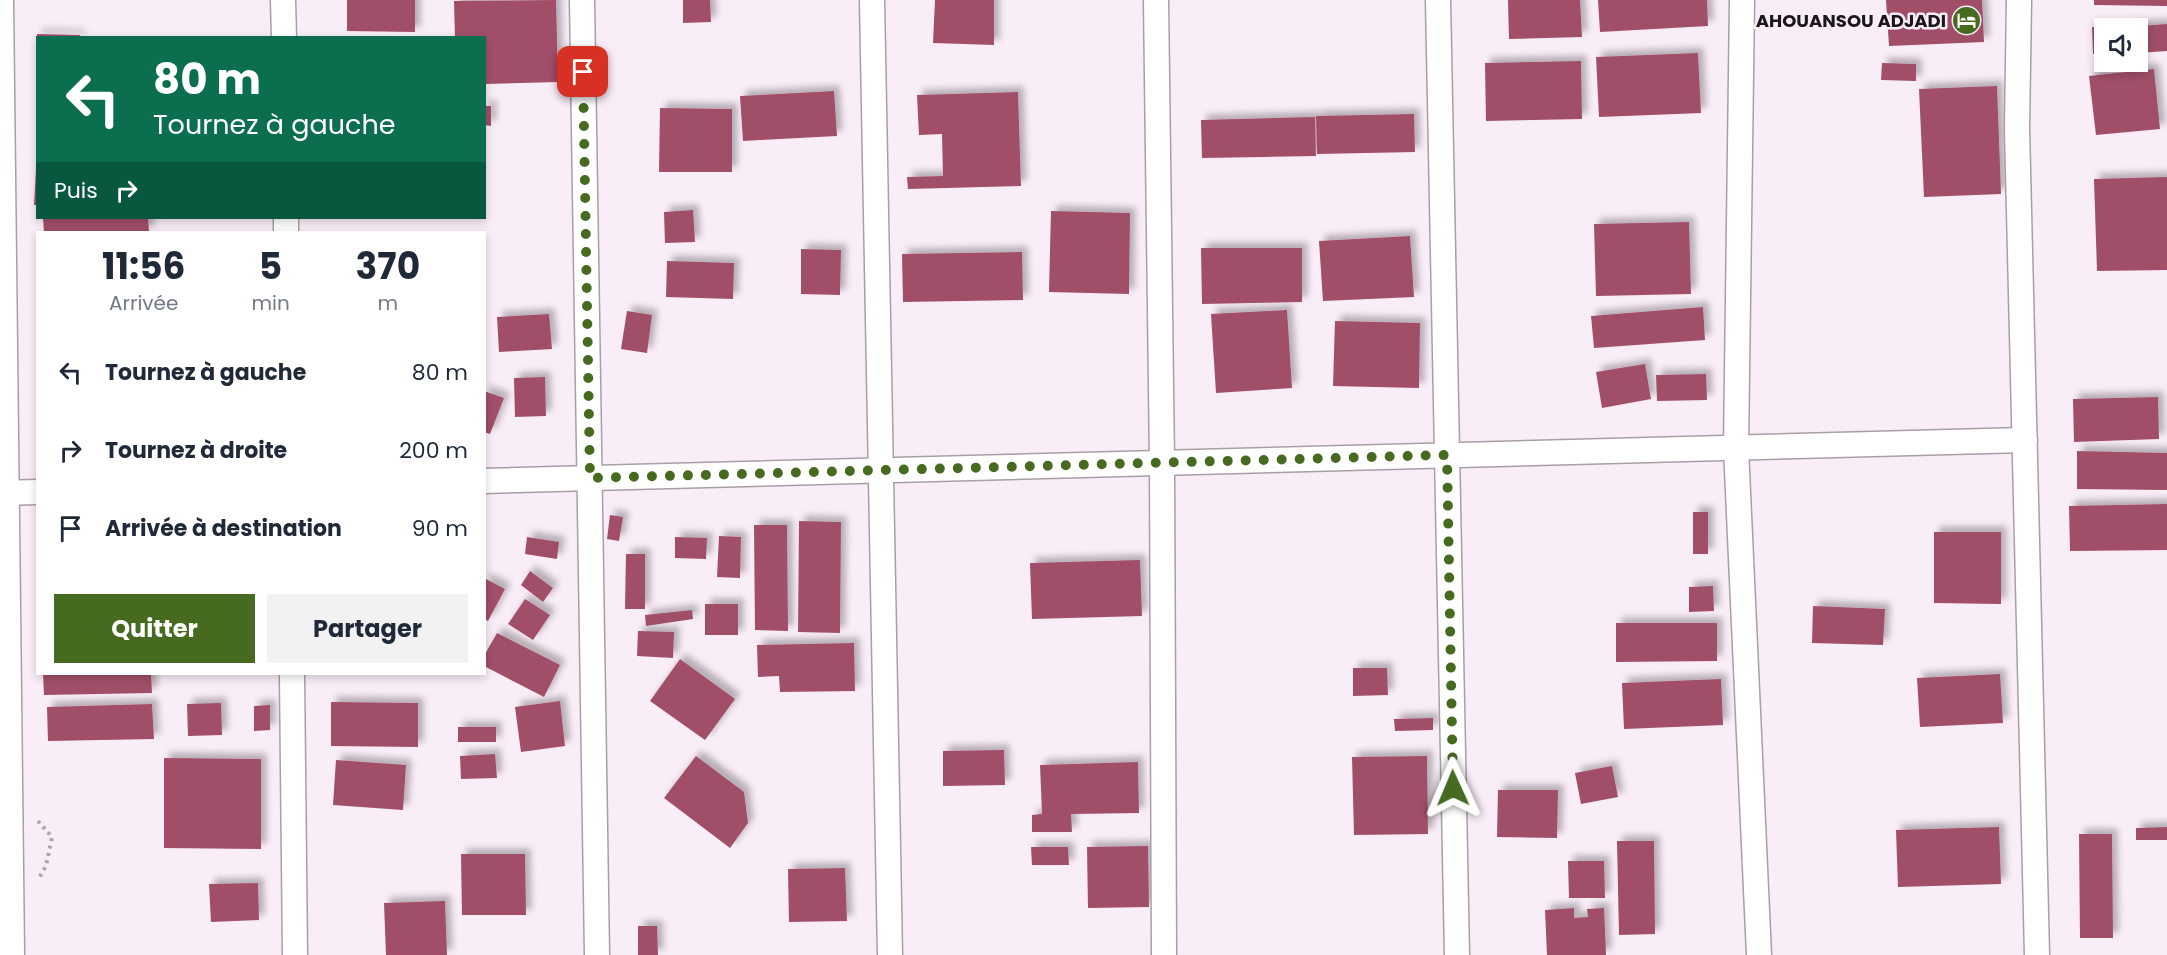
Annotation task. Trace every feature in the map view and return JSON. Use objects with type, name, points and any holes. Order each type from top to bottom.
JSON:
[{"type":"street","points":[[1,0],[3,493],[12,955]]},
{"type":"street","points":[[284,0],[284,36]]},
{"type":"street","points":[[582,0],[597,955]]},
{"type":"street","points":[[872,0],[890,955]]},
{"type":"street","points":[[1156,0],[1162,463],[1164,955]]},
{"type":"street","points":[[1438,0],[1457,955]]},
{"type":"street","points":[[1742,0],[1736,448],[1760,955]]},
{"type":"street","points":[[2019,0],[2017,128],[2025,440],[2027,657],[2037,955]]},
{"type":"street","points":[[486,481],[2025,440]]},
{"type":"street","points":[[3,493],[36,492]]},
{"type":"street","points":[[292,675],[295,955]]},
{"type":"building","points":[[347,0],[415,0],[415,32],[347,31]]},
{"type":"building","points":[[556,0],[558,82],[486,84],[486,36],[455,36],[454,1]]},
{"type":"building","points":[[683,0],[710,0],[711,22],[683,23]]},
{"type":"building","points":[[935,0],[994,0],[994,45],[933,43]]},
{"type":"building","points":[[1508,0],[1580,0],[1582,37],[1509,39]]},
{"type":"building","points":[[1598,0],[1707,0],[1708,26],[1600,32]]},
{"type":"building","points":[[1886,0],[1982,0],[1984,42],[1889,46]]},
{"type":"building","points":[[2094,0],[2167,0],[2167,6],[2094,5]]},
{"type":"building","points":[[2167,24],[2167,51],[2148,52],[2148,25]]},
{"type":"building","points":[[2092,27],[2094,27],[2094,54]]},
{"type":"building","points":[[37,34],[80,35],[80,36],[37,36]]},
{"type":"building","points":[[1698,53],[1701,113],[1599,117],[1596,57]]},
{"type":"building","points":[[1581,61],[1582,119],[1486,121],[1485,63]]},
{"type":"building","points":[[1882,63],[1916,64],[1916,81],[1881,80]]},
{"type":"building","points":[[2154,69],[2160,129],[2096,135],[2089,76],[2148,72],[2148,70]]},
{"type":"building","points":[[1997,86],[2001,194],[1924,197],[1919,89]]},
{"type":"building","points":[[834,91],[837,136],[743,141],[740,96]]},
{"type":"building","points":[[1018,92],[1021,186],[908,189],[907,177],[943,176],[942,134],[919,135],[917,95]]},
{"type":"building","points":[[486,106],[491,106],[491,126],[486,125]]},
{"type":"building","points":[[660,108],[732,109],[732,172],[659,172]]},
{"type":"building","points":[[1414,114],[1415,152],[1317,154],[1316,116]]},
{"type":"building","points":[[1315,117],[1316,156],[1202,158],[1201,120]]},
{"type":"building","points":[[36,169],[36,205],[34,205]]},
{"type":"building","points":[[2167,177],[2167,270],[2097,271],[2094,179]]},
{"type":"building","points":[[693,210],[695,242],[665,243],[664,212]]},
{"type":"building","points":[[1051,211],[1130,213],[1129,294],[1049,292]]},
{"type":"building","points":[[43,219],[148,219],[149,231],[44,231]]},
{"type":"building","points":[[1689,222],[1691,294],[1596,296],[1594,224]]},
{"type":"building","points":[[1410,236],[1414,297],[1323,301],[1319,241]]},
{"type":"building","points":[[1201,248],[1302,248],[1302,302],[1202,304]]},
{"type":"building","points":[[801,249],[841,250],[840,295],[801,294]]},
{"type":"building","points":[[1022,252],[1023,300],[903,302],[902,254]]},
{"type":"building","points":[[667,261],[734,263],[733,299],[666,297]]},
{"type":"building","points":[[1703,307],[1705,340],[1594,348],[1591,316]]},
{"type":"building","points":[[1287,310],[1292,388],[1216,393],[1211,314]]},
{"type":"building","points":[[627,311],[652,315],[647,353],[621,349]]},
{"type":"building","points":[[549,314],[552,349],[499,352],[497,317]]},
{"type":"building","points":[[1335,321],[1420,323],[1419,388],[1333,386]]},
{"type":"building","points":[[1645,364],[1651,399],[1602,408],[1596,372]]},
{"type":"building","points":[[1706,374],[1707,400],[1657,401],[1656,375]]},
{"type":"building","points":[[545,377],[546,416],[515,417],[514,378]]},
{"type":"building","points":[[486,392],[504,398],[490,434],[486,433]]},
{"type":"building","points":[[2158,397],[2159,439],[2074,442],[2073,399]]},
{"type":"building","points":[[2077,451],[2167,453],[2167,490],[2077,489]]},
{"type":"building","points":[[2167,504],[2167,550],[2070,551],[2069,506]]},
{"type":"building","points":[[1693,512],[1708,512],[1708,554],[1693,554]]},
{"type":"building","points":[[610,515],[623,517],[619,541],[607,539]]},
{"type":"building","points":[[799,521],[841,522],[840,633],[798,632]]},
{"type":"building","points":[[754,525],[787,525],[788,631],[755,630]]},
{"type":"building","points":[[1934,532],[2001,532],[2001,604],[1934,603]]},
{"type":"building","points":[[719,536],[741,537],[740,578],[717,577]]},
{"type":"building","points":[[527,537],[559,542],[557,559],[525,554]]},
{"type":"building","points":[[675,537],[707,538],[706,559],[675,558]]},
{"type":"building","points":[[626,554],[645,554],[645,609],[625,609]]},
{"type":"building","points":[[1140,560],[1142,616],[1032,619],[1030,563]]},
{"type":"building","points":[[530,571],[553,588],[543,602],[521,585]]},
{"type":"building","points":[[486,579],[505,589],[488,621],[486,620]]},
{"type":"building","points":[[1713,586],[1714,611],[1689,612],[1689,587]]},
{"type":"building","points":[[525,599],[550,615],[533,640],[508,624]]},
{"type":"building","points":[[705,604],[738,604],[738,635],[705,635]]},
{"type":"building","points":[[1813,606],[1885,609],[1883,645],[1812,643]]},
{"type":"building","points":[[692,610],[693,619],[646,626],[645,615]]},
{"type":"building","points":[[1616,623],[1717,623],[1717,661],[1616,662]]},
{"type":"building","points":[[638,631],[674,632],[673,658],[637,656]]},
{"type":"building","points":[[497,633],[560,665],[544,697],[486,667],[486,652]]},
{"type":"building","points":[[854,643],[855,691],[780,692],[779,676],[758,677],[757,645]]},
{"type":"building","points":[[680,659],[735,699],[705,740],[650,701]]},
{"type":"building","points":[[1353,668],[1387,668],[1388,695],[1353,696]]},
{"type":"building","points":[[2000,674],[2003,723],[1920,727],[1917,678]]},
{"type":"building","points":[[43,675],[151,675],[152,693],[44,695]]},
{"type":"building","points":[[1721,679],[1723,725],[1624,729],[1622,683]]},
{"type":"building","points":[[560,701],[565,746],[521,752],[515,707]]},
{"type":"building","points":[[331,702],[418,703],[418,747],[331,746]]},
{"type":"building","points":[[221,703],[222,735],[188,736],[187,704]]},
{"type":"building","points":[[152,704],[154,739],[48,741],[47,707]]},
{"type":"building","points":[[270,705],[270,730],[254,731],[254,706]]},
{"type":"building","points":[[1433,718],[1433,730],[1395,731],[1394,719]]},
{"type":"building","points":[[458,727],[496,727],[496,742],[458,742]]},
{"type":"building","points":[[1004,750],[1005,785],[943,786],[943,751]]},
{"type":"building","points":[[495,754],[497,778],[461,779],[460,756]]},
{"type":"building","points":[[696,756],[744,792],[748,823],[730,848],[664,798]]},
{"type":"building","points":[[1427,756],[1428,834],[1354,835],[1352,757]]},
{"type":"building","points":[[164,758],[261,759],[261,849],[164,848]]},
{"type":"building","points":[[336,760],[406,765],[403,810],[333,805]]},
{"type":"building","points":[[1138,762],[1139,813],[1071,814],[1072,832],[1032,832],[1032,815],[1042,814],[1040,765]]},
{"type":"building","points":[[1612,766],[1618,797],[1581,804],[1575,773]]},
{"type":"building","points":[[1498,790],[1558,790],[1557,838],[1497,837]]},
{"type":"building","points":[[1999,827],[2001,884],[1898,887],[1896,830]]},
{"type":"building","points":[[2167,827],[2167,840],[2136,840],[2136,828]]},
{"type":"building","points":[[2079,834],[2112,834],[2113,938],[2080,938]]},
{"type":"building","points":[[1617,841],[1654,841],[1655,934],[1619,935]]},
{"type":"building","points":[[1148,846],[1149,907],[1088,908],[1087,847]]},
{"type":"building","points":[[1031,847],[1068,847],[1069,865],[1032,865]]},
{"type":"building","points":[[461,854],[525,854],[526,915],[462,915]]},
{"type":"building","points":[[1568,861],[1604,861],[1605,898],[1569,898]]},
{"type":"building","points":[[845,868],[847,921],[789,922],[788,869]]},
{"type":"building","points":[[258,883],[259,920],[211,922],[209,884]]},
{"type":"building","points":[[445,901],[447,955],[386,955],[384,903]]},
{"type":"building","points":[[1574,908],[1574,918],[1588,917],[1587,909],[1604,908],[1606,955],[1547,955],[1545,910]]},
{"type":"building","points":[[638,926],[657,926],[658,955],[638,955]]},
{"type":"place","name":"AHOUANSOU ADJADI","points":[[1967,21]]},
{"type":"route","points":[[583,72],[590,478],[1447,455],[1453,788]]}]
